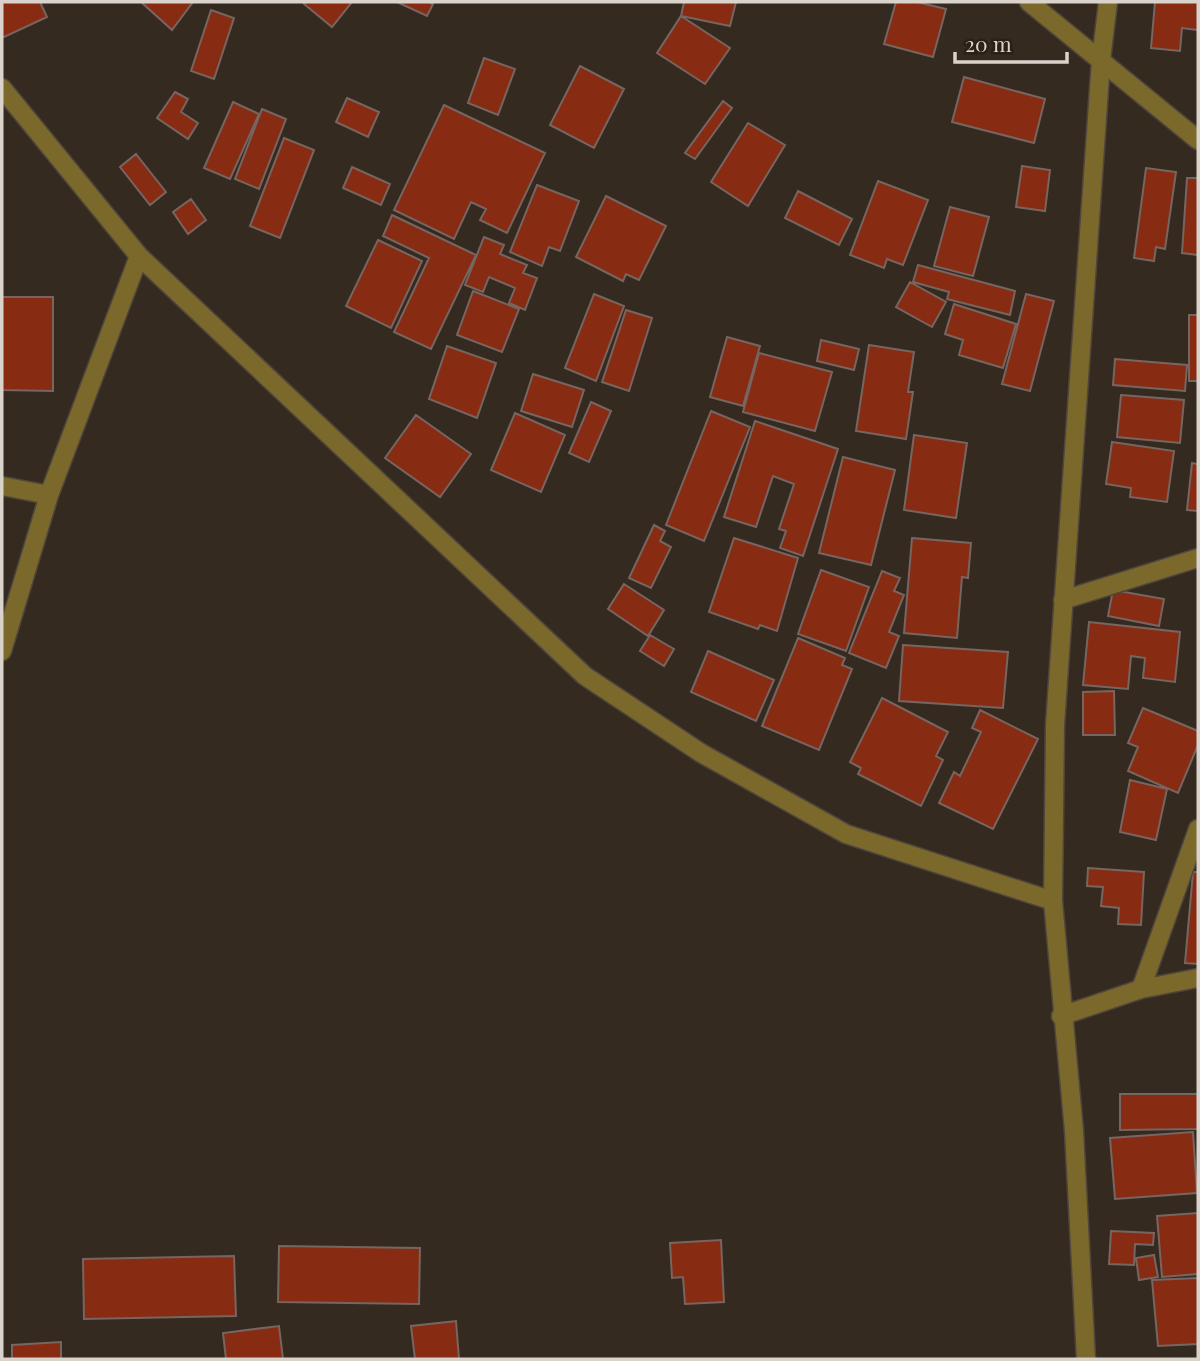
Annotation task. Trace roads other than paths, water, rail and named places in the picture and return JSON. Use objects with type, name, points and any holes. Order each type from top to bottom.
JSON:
[{"type":"street","points":[[1029,2],[1198,140]]},
{"type":"street","points":[[1086,1359],[1074,1131],[1061,1016],[1053,901],[1055,725],[1101,60],[1108,2]]},
{"type":"street","points":[[2,88],[139,256],[585,676],[701,753],[846,834],[1053,901]]},
{"type":"street","points":[[2,651],[49,495],[139,256]]},
{"type":"street","points":[[2,486],[49,495]]},
{"type":"street","points":[[1063,600],[1198,558]]},
{"type":"street","points":[[1141,989],[1198,829]]},
{"type":"street","points":[[1061,1016],[1141,989],[1198,978]]}]
